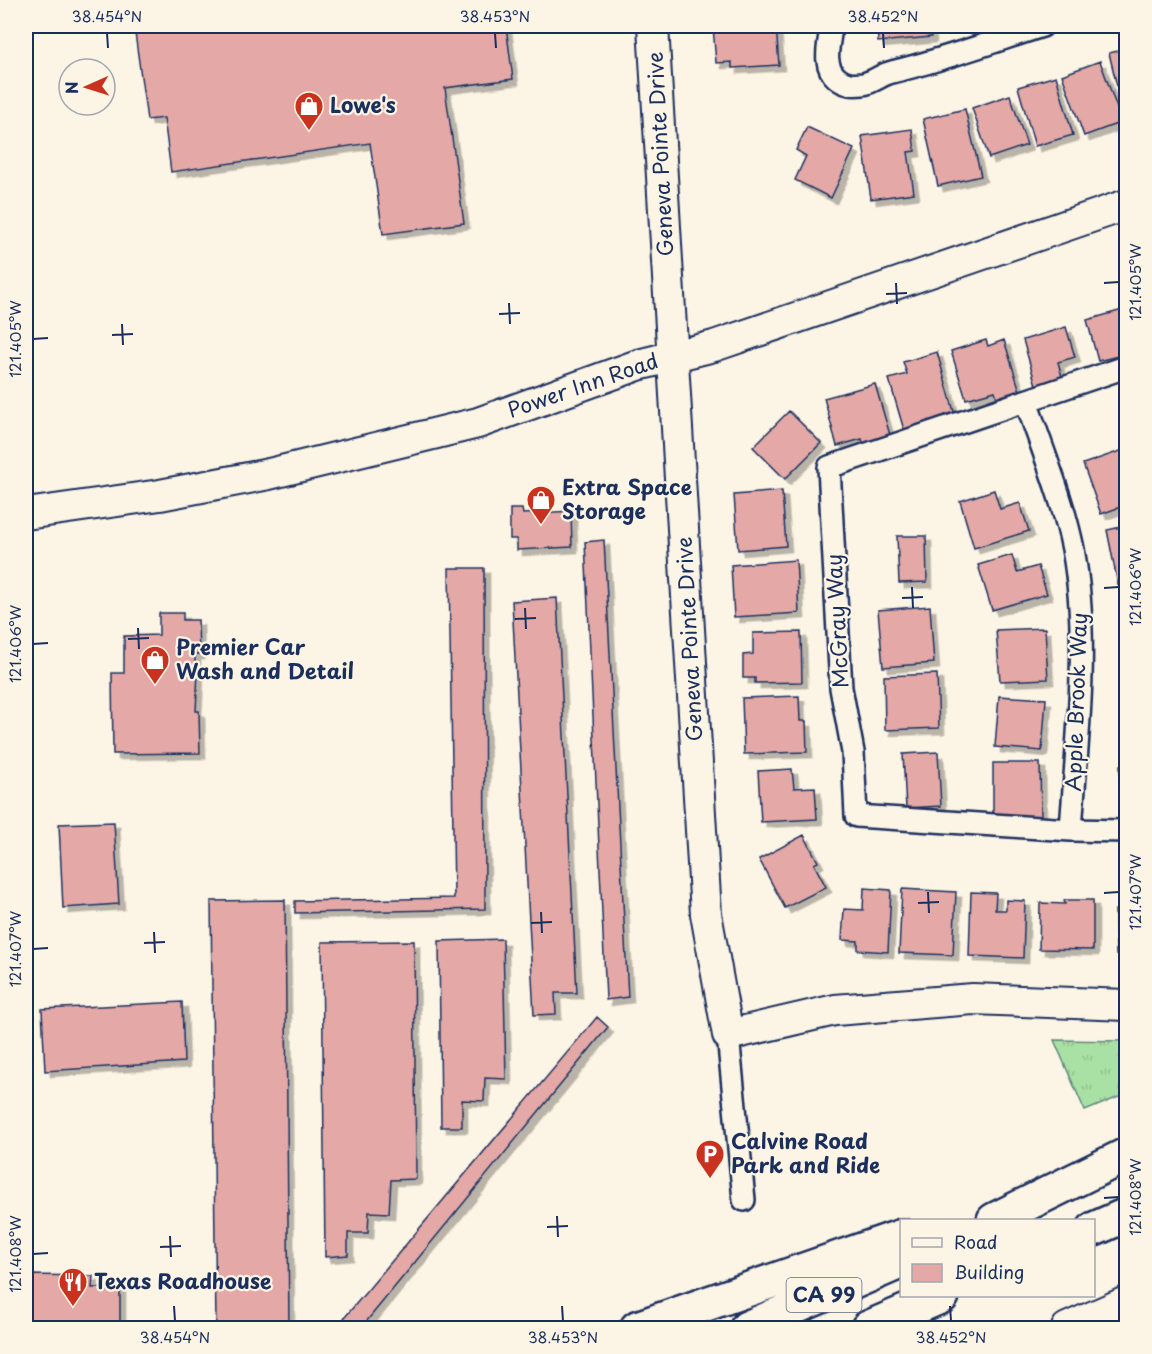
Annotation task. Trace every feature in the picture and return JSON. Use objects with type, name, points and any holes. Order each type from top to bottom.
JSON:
[{"type":"highway","points":[[980,1219],[1008,1214],[1126,1155]]},
{"type":"highway","points":[[1095,1229],[1126,1215]]},
{"type":"highway","points":[[637,1329],[900,1237]]},
{"type":"highway","name":"CA 99","points":[[747,1329],[900,1262]]},
{"type":"highway","name":"CA 99","points":[[868,1329],[940,1297]]},
{"type":"street","name":"Geneva Pointe Drive","points":[[653,26],[706,914],[728,1035]]},
{"type":"street","points":[[831,26],[827,57],[832,73],[846,84],[854,85],[874,82],[889,72],[925,64],[1042,26]]},
{"type":"street","name":"Power Inn Road","points":[[26,514],[160,495],[270,474],[478,423],[674,354],[714,346],[1126,205]]},
{"type":"street","name":"McGray Way","points":[[1126,367],[829,467],[841,688],[852,752],[856,816],[1071,830],[1126,831]]},
{"type":"street","name":"Apple Brook Way","points":[[1026,401],[1073,547],[1081,606],[1082,666],[1071,830]]},
{"type":"street","points":[[744,1200],[728,1035],[835,1010],[973,999],[1126,1005]]},
{"type":"street","points":[[1067,1329],[1126,1302]]},
{"type":"green space","points":[[1054,1040],[1126,1041],[1126,1094],[1085,1111]]},
{"type":"building","name":"Lowe's","points":[[134,26],[506,26],[513,79],[445,88],[464,223],[383,234],[370,143],[171,172],[164,118],[147,120]]},
{"type":"building","points":[[776,26],[779,65],[732,68],[732,62],[716,63],[713,27]]},
{"type":"building","points":[[877,26],[930,26],[931,37],[878,42]]},
{"type":"building","points":[[1126,49],[1126,124],[1109,53]]},
{"type":"building","points":[[1100,61],[1122,122],[1084,136],[1062,75]]},
{"type":"building","points":[[1056,76],[1073,135],[1035,146],[1018,87]]},
{"type":"building","points":[[1010,95],[1027,145],[989,158],[972,108]]},
{"type":"building","points":[[965,109],[981,176],[938,186],[923,119]]},
{"type":"building","points":[[807,127],[854,149],[831,198],[795,180],[806,156],[796,150]]},
{"type":"building","points":[[912,129],[915,151],[908,152],[914,193],[871,199],[862,136]]},
{"type":"building","points":[[1126,309],[1126,354],[1098,361],[1087,320]]},
{"type":"building","points":[[1066,327],[1075,357],[1058,362],[1064,384],[1038,392],[1023,340]]},
{"type":"building","points":[[986,340],[988,346],[1004,340],[1020,391],[997,398],[995,391],[966,399],[951,351]]},
{"type":"building","points":[[937,352],[955,415],[904,430],[889,379],[907,374],[903,362]]},
{"type":"building","points":[[875,384],[890,435],[863,443],[862,439],[837,446],[824,398]]},
{"type":"building","points":[[789,411],[821,443],[785,479],[753,447]]},
{"type":"building","points":[[1126,449],[1126,505],[1101,514],[1083,464]]},
{"type":"building","points":[[994,490],[1000,509],[1020,503],[1029,531],[974,548],[960,501]]},
{"type":"building","points":[[782,491],[786,546],[738,550],[734,495]]},
{"type":"building","name":"Extra Space Storage","points":[[510,509],[522,509],[523,514],[571,511],[572,547],[517,550],[517,539],[510,539]]},
{"type":"building","points":[[1126,526],[1126,583],[1118,585],[1107,530]]},
{"type":"building","points":[[897,536],[926,536],[927,582],[899,583]]},
{"type":"building","points":[[604,540],[628,997],[606,1000],[585,542]]},
{"type":"building","points":[[1012,555],[1017,572],[1038,566],[1047,594],[992,610],[978,565]]},
{"type":"building","points":[[796,560],[799,613],[734,617],[731,565]]},
{"type":"building","points":[[449,568],[484,568],[485,909],[295,913],[295,901],[454,898]]},
{"type":"building","points":[[557,598],[577,993],[555,993],[556,1014],[534,1015],[512,601]]},
{"type":"building","points":[[930,606],[934,663],[883,667],[878,610]]},
{"type":"building","name":"Premier Car Wash and Detail","points":[[159,613],[183,613],[183,620],[198,620],[199,654],[195,654],[195,672],[198,672],[196,711],[199,711],[200,753],[113,754],[112,673],[124,673],[124,636],[159,635]]},
{"type":"building","points":[[1122,627],[1126,627],[1126,655],[1124,655]]},
{"type":"building","points":[[1045,628],[1048,679],[1000,681],[996,630]]},
{"type":"building","points":[[801,632],[802,682],[755,683],[755,678],[743,678],[743,655],[753,654],[753,633]]},
{"type":"building","points":[[937,674],[939,728],[885,730],[884,676]]},
{"type":"building","points":[[799,696],[800,721],[806,721],[807,752],[744,754],[742,698]]},
{"type":"building","points":[[999,696],[1046,699],[1042,751],[995,747]]},
{"type":"building","points":[[938,752],[941,806],[906,808],[903,754]]},
{"type":"building","points":[[993,763],[1040,763],[1041,817],[993,817]]},
{"type":"building","points":[[1120,765],[1126,765],[1126,819],[1122,819]]},
{"type":"building","points":[[792,769],[794,788],[815,787],[817,819],[761,822],[758,771]]},
{"type":"building","points":[[114,822],[119,904],[63,908],[59,824]]},
{"type":"building","points":[[804,835],[818,862],[814,864],[826,887],[785,908],[759,859]]},
{"type":"building","points":[[864,888],[891,890],[888,952],[858,950],[858,941],[842,940],[844,909],[863,910]]},
{"type":"building","points":[[902,889],[956,892],[953,955],[899,953]]},
{"type":"building","points":[[971,892],[996,893],[995,910],[1006,910],[1006,900],[1025,901],[1023,958],[969,956]]},
{"type":"building","points":[[285,900],[289,1328],[216,1328],[211,901]]},
{"type":"building","points":[[1064,900],[1093,900],[1093,950],[1039,949],[1040,903],[1065,904]]},
{"type":"building","points":[[1115,910],[1126,910],[1126,955],[1116,955]]},
{"type":"building","points":[[503,939],[506,1079],[485,1078],[484,1101],[462,1100],[462,1127],[441,1127],[439,941]]},
{"type":"building","points":[[414,941],[416,1179],[391,1180],[389,1213],[369,1212],[368,1233],[348,1233],[348,1255],[325,1257],[322,942]]},
{"type":"building","points":[[182,1002],[184,1062],[45,1071],[42,1009]]},
{"type":"building","points":[[597,1017],[608,1027],[361,1328],[349,1328],[340,1323]]},
{"type":"building","name":"Texas Roadhouse","points":[[26,1275],[93,1276],[92,1288],[120,1287],[120,1328],[26,1328]]},
{"type":"place","name":"Lowe's","points":[[309,132]]},
{"type":"place","name":"Extra Space Storage","points":[[541,526]]},
{"type":"place","name":"Premier Car Wash and Detail","points":[[155,686]]},
{"type":"place","name":"Calvine Road Park and Ride","points":[[710,1180]]},
{"type":"place","name":"Texas Roadhouse","points":[[73,1308]]}]
